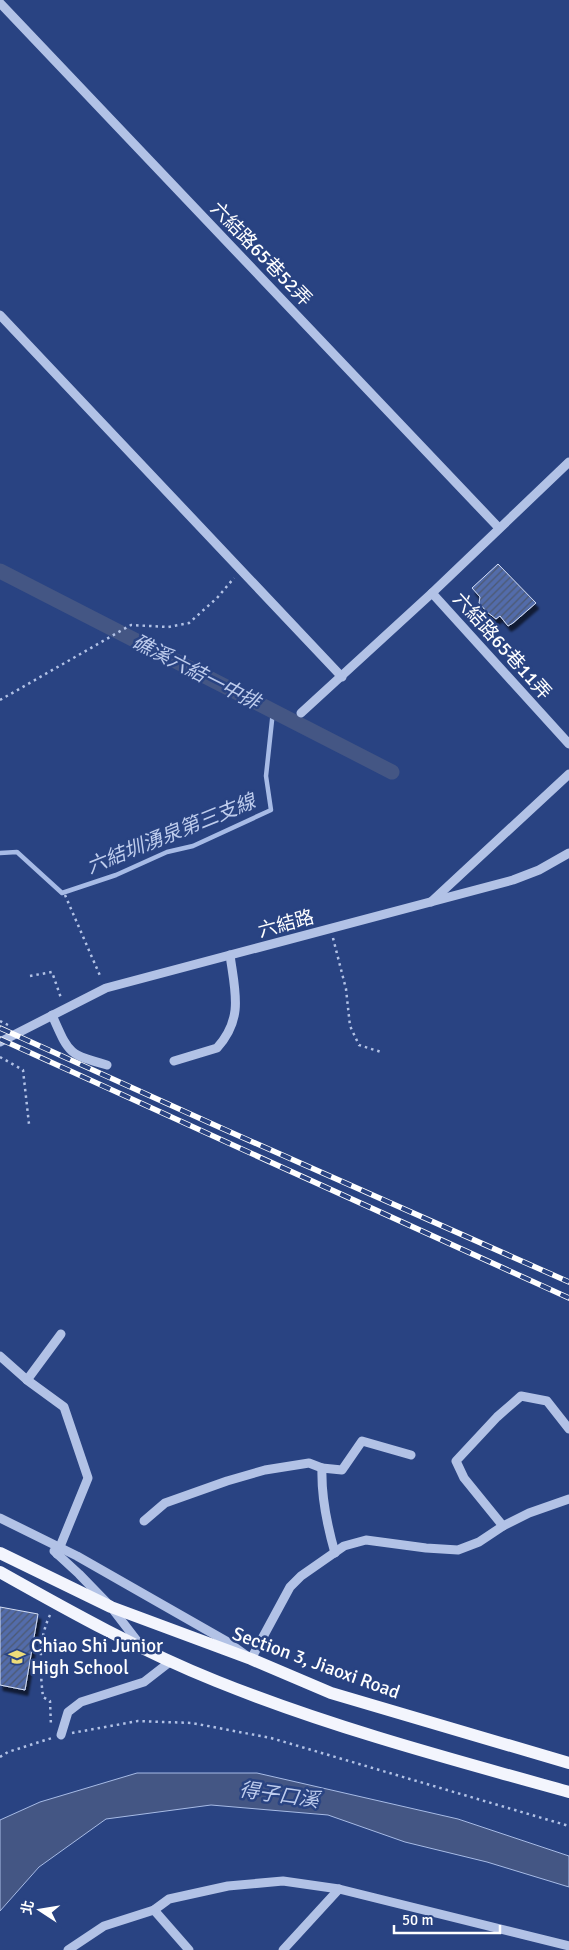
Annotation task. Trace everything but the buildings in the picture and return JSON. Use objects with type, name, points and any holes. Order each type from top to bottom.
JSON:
[{"type":"main road","name":"Section 3, Jiaoxi Road","points":[[0,1553],[111,1607],[251,1659],[331,1693],[569,1763]]},
{"type":"main road","points":[[0,1572],[144,1650],[216,1681],[365,1734],[569,1792]]},
{"type":"street","name":"六結路65巷52弄","points":[[0,2],[499,528]]},
{"type":"street","points":[[0,315],[342,677]]},
{"type":"street","points":[[301,712],[342,677],[569,462]]},
{"type":"street","name":"六結路65巷11弄","points":[[432,593],[569,744]]},
{"type":"street","points":[[429,904],[569,774]]},
{"type":"street","name":"六結路","points":[[0,1042],[106,988],[514,880],[539,870],[569,853]]},
{"type":"street","points":[[174,1061],[217,1048],[232,1026],[236,1006],[230,956]]},
{"type":"street","points":[[52,1015],[66,1046],[79,1057],[107,1065]]},
{"type":"street","points":[[27,1380],[60,1334]]},
{"type":"street","points":[[0,1356],[27,1380],[64,1407],[88,1478],[59,1551]]},
{"type":"street","points":[[503,1526],[464,1478],[456,1461],[497,1417],[521,1396],[547,1400],[569,1428]]},
{"type":"street","points":[[144,1520],[165,1503],[265,1470],[309,1463],[322,1468],[342,1470],[362,1440],[411,1455]]},
{"type":"street","points":[[322,1468],[326,1519],[335,1553]]},
{"type":"street","points":[[0,1518],[226,1641],[251,1659],[290,1587],[301,1576],[344,1546],[366,1540],[458,1550],[479,1542],[529,1512],[569,1500]]},
{"type":"street","points":[[59,1551],[111,1607],[144,1650]]},
{"type":"street","points":[[61,1735],[68,1712],[80,1702],[144,1682],[171,1662]]},
{"type":"street","points":[[68,1950],[104,1926],[154,1910],[169,1898],[228,1886],[283,1881],[339,1889],[569,1946]]},
{"type":"street","points":[[283,1950],[339,1889]]},
{"type":"street","points":[[154,1910],[188,1950]]},
{"type":"path","points":[[0,700],[131,625],[168,627],[189,623],[217,598],[240,570]]},
{"type":"path","points":[[65,895],[106,988]]},
{"type":"path","points":[[330,929],[346,989],[350,1026],[359,1045],[381,1052]]},
{"type":"path","points":[[30,976],[52,972],[64,1009]]},
{"type":"path","points":[[0,1056],[23,1070],[29,1124]]},
{"type":"path","points":[[51,1728],[50,1701],[43,1697],[40,1669],[45,1625],[56,1604]]},
{"type":"path","points":[[0,1757],[8,1752],[61,1735],[138,1721],[192,1723],[271,1738],[569,1826]]},
{"type":"water","name":"得子口溪","points":[[137,1773],[257,1773],[458,1819],[569,1856],[569,1887],[487,1862],[405,1842],[328,1815],[211,1805],[106,1819],[39,1867],[0,1911],[0,1820],[40,1802]]},
{"type":"waterway","name":"礁溪六結一中排","points":[[0,571],[392,772]]},
{"type":"waterway","name":"六結圳湧泉第三支線","points":[[0,853],[17,852],[62,893],[116,875],[167,852],[193,846],[271,810],[266,776],[273,711]]},
{"type":"railway","points":[[0,1028],[569,1282]]},
{"type":"railway","points":[[0,1039],[569,1298]]},
{"type":"place","name":"Chiao Shi Junior High School","points":[[17,1657]]}]
